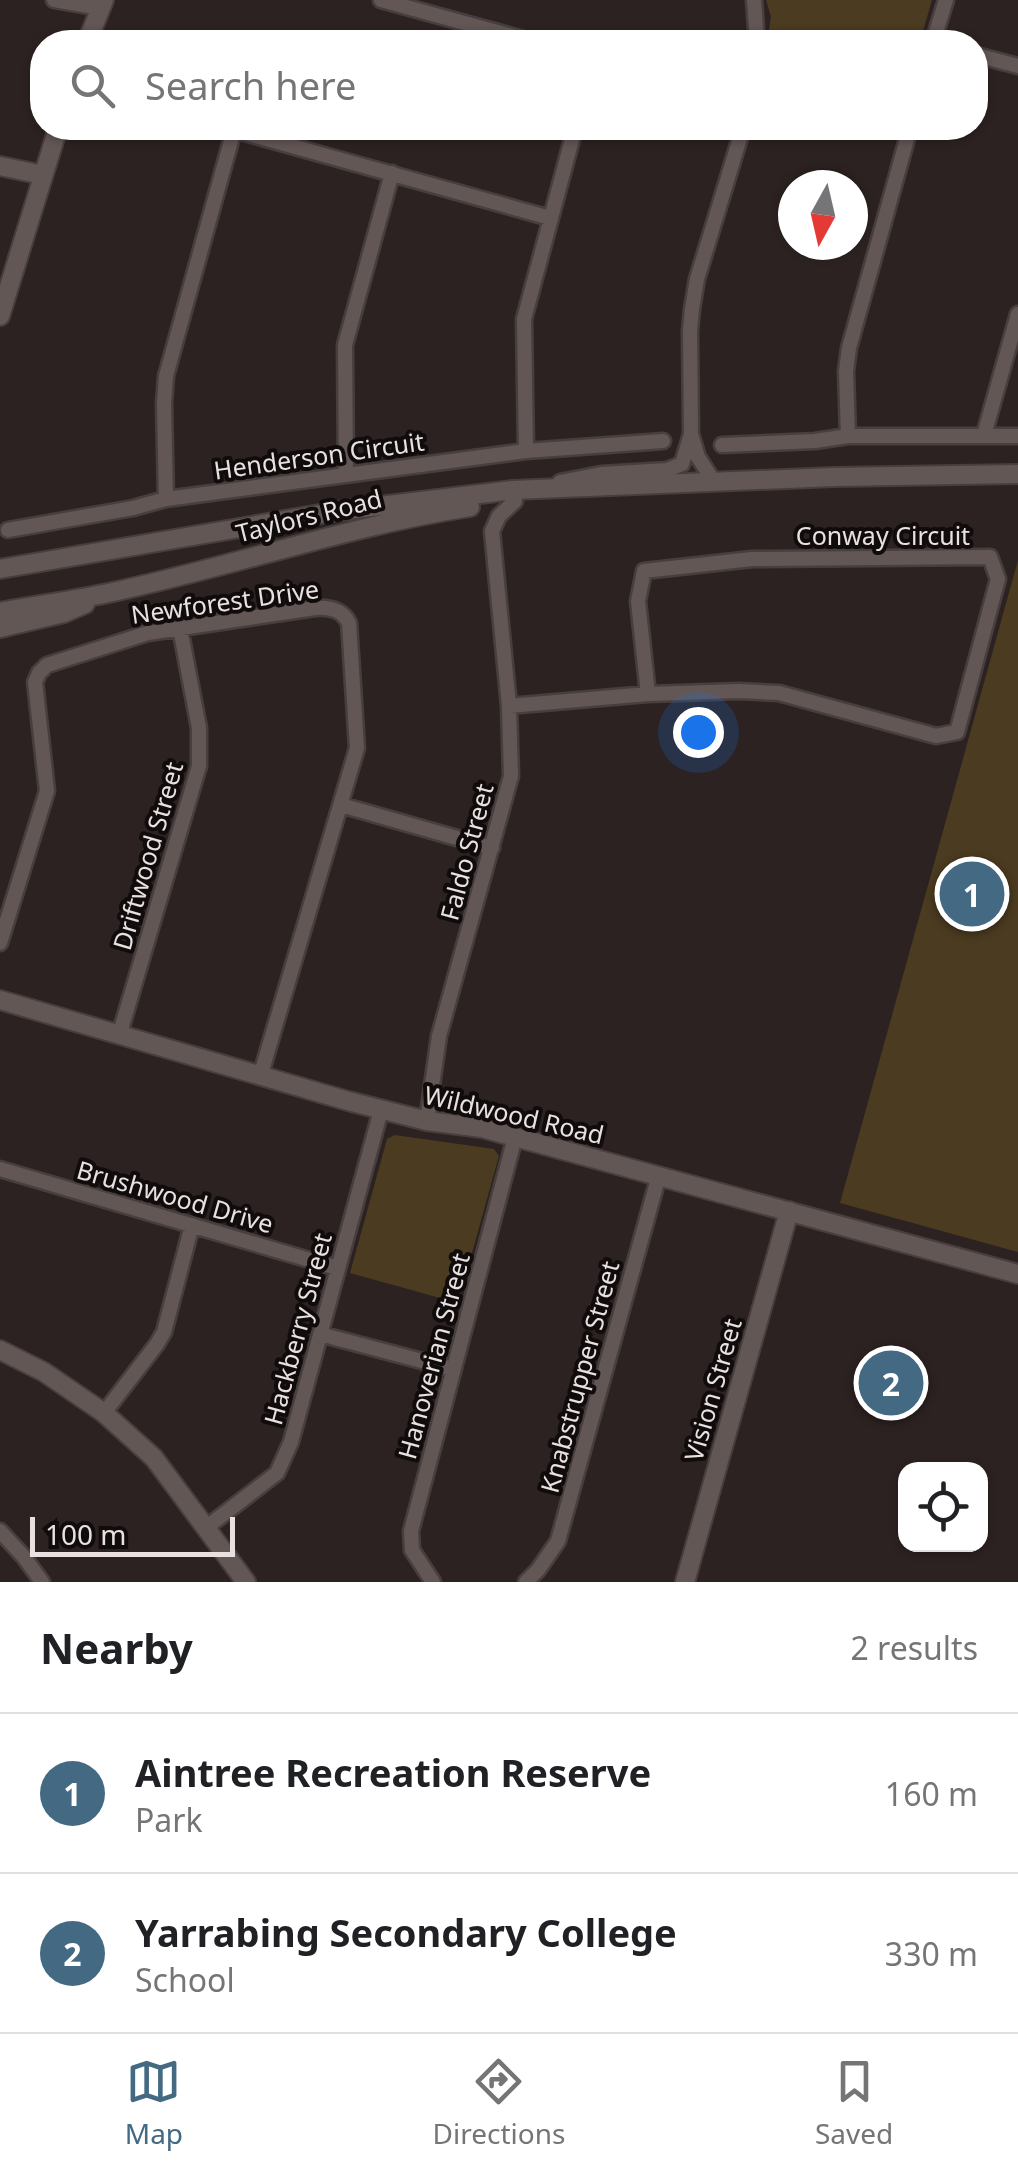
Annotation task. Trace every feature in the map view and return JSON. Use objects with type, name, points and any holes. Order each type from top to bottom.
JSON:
[{"type":"street","points":[[54,0],[102,4],[92,30]]},
{"type":"street","points":[[380,0],[490,30]]},
{"type":"street","points":[[754,0],[756,30]]},
{"type":"street","points":[[937,30],[946,0]]},
{"type":"street","points":[[988,57],[1018,66]]},
{"type":"street","points":[[0,316],[54,140]]},
{"type":"street","points":[[166,499],[166,376],[227,140]]},
{"type":"street","points":[[272,140],[550,218]]},
{"type":"street","points":[[526,451],[524,319],[572,140]]},
{"type":"street","points":[[472,507],[492,531],[514,496],[601,474],[677,468],[686,457],[691,434],[692,308],[697,279],[739,140]]},
{"type":"street","points":[[848,436],[848,348],[907,140]]},
{"type":"street","points":[[0,166],[43,174]]},
{"type":"street","points":[[346,474],[345,345],[392,174]]},
{"type":"street","points":[[984,436],[1018,314]]},
{"type":"street","points":[[691,434],[698,457],[714,482]]},
{"type":"street","points":[[722,445],[848,436],[1018,436]]},
{"type":"street","name":"Henderson Circuit","points":[[8,530],[166,499],[346,474],[526,451],[663,441]]},
{"type":"street","name":"Taylors Road","points":[[950,474],[1018,484]]},
{"type":"street","name":"Taylors Road","points":[[0,569],[338,512],[634,486],[1018,474]]},
{"type":"street","name":"Taylors Road","points":[[0,612],[114,592],[362,528],[514,496]]},
{"type":"street","name":"Faldo Street","points":[[427,1121],[439,1036],[511,776],[509,706],[492,531]]},
{"type":"street","name":"Conway Circuit","points":[[509,706],[739,690],[780,693],[936,736],[957,732],[998,579],[990,557],[752,559],[644,571],[638,601],[648,694]]},
{"type":"street","points":[[0,628],[64,613],[114,592]]},
{"type":"street","name":"Newforest Drive","points":[[0,943],[47,791],[35,682],[47,665],[148,632],[315,608],[335,609],[350,623],[357,748],[260,1077]]},
{"type":"street","name":"Driftwood Street","points":[[119,1036],[200,766],[199,728],[180,628]]},
{"type":"street","points":[[341,805],[492,848]]},
{"type":"street","name":"Wildwood Road","points":[[0,1000],[381,1110],[482,1128],[1018,1274]]},
{"type":"street","name":"Hackberry Street","points":[[207,1527],[276,1473],[290,1442],[381,1110]]},
{"type":"street","name":"Hanoverian Street","points":[[433,1582],[412,1550],[411,1531],[514,1137]]},
{"type":"street","name":"Brushwood Drive","points":[[0,1169],[337,1268]]},
{"type":"street","name":"Knabstrupper Street","points":[[526,1582],[558,1541],[659,1175]]},
{"type":"street","name":"Vision Street","points":[[685,1582],[789,1211]]},
{"type":"street","points":[[104,1413],[164,1332],[192,1225]]},
{"type":"street","points":[[320,1334],[452,1370]]},
{"type":"street","points":[[0,1350],[44,1372],[104,1413],[154,1458],[246,1582]]},
{"type":"street","points":[[0,1531],[42,1582]]},
{"type":"shaded area","points":[[766,0],[932,0],[923,30],[769,30],[771,17]]},
{"type":"shaded area","points":[[1018,560],[1018,1252],[840,1203]]},
{"type":"shaded area","points":[[395,1135],[494,1149],[499,1156],[458,1303],[350,1273],[387,1139]]},
{"type":"place","name":"Aintree Recreation Reserve","points":[[972,894]]},
{"type":"place","name":"Yarrabing Secondary College","points":[[891,1383]]}]
